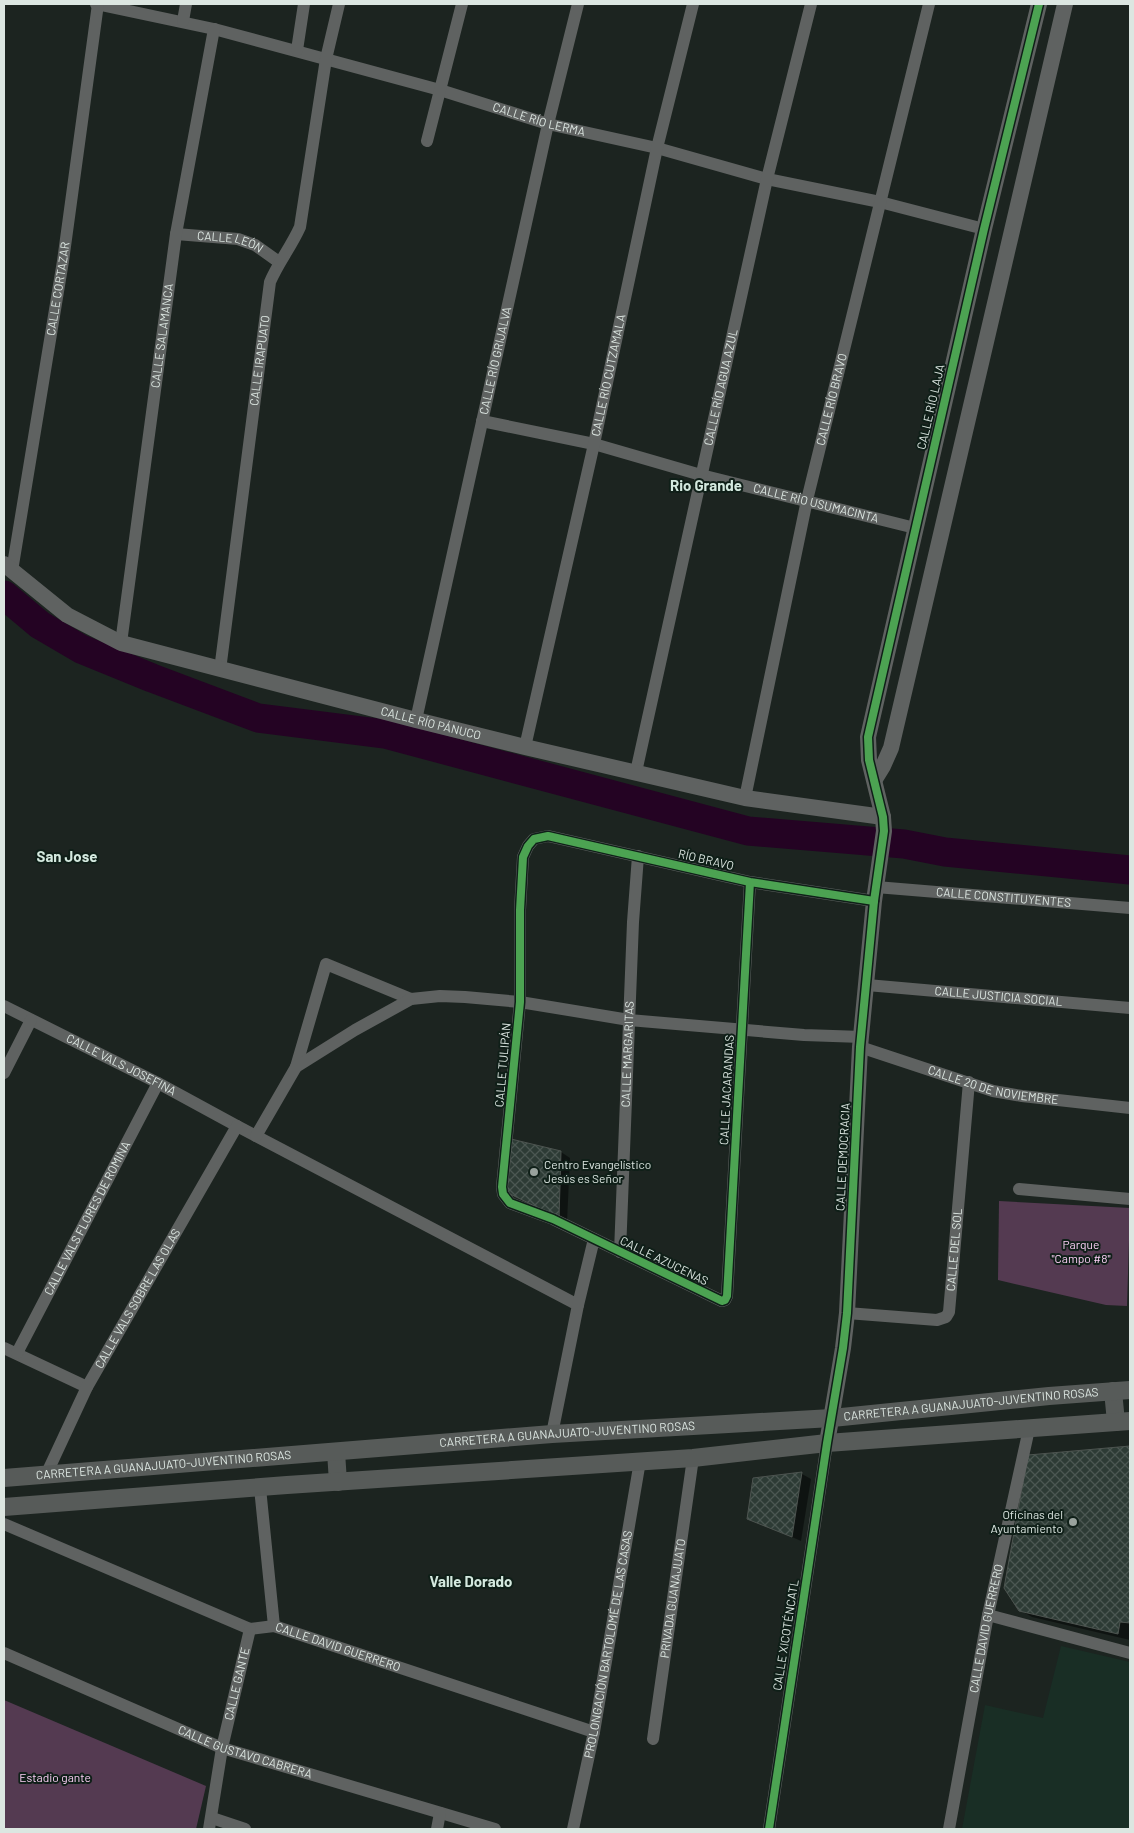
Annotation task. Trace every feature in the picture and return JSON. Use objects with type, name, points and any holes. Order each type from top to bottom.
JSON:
[{"type":"main road","name":"CARRETERA A GUANAJUATO-JUVENTINO ROSAS","points":[[6,1477],[552,1434],[832,1418],[1049,1396],[1122,1391]]},
{"type":"main road","points":[[1122,1391],[1123,1421]]},
{"type":"main road","name":"CARRETERA A GUANAJUATO-JUVENTINO ROSAS","points":[[4,1507],[693,1458],[827,1443],[1123,1421]]},
{"type":"main road","points":[[336,1452],[338,1482]]},
{"type":"street","name":"CALLE RÍO LERMA","points":[[97,4],[184,21],[297,50],[440,90],[548,124],[657,148],[767,179],[880,202],[984,229]]},
{"type":"street","name":"CALLE CORTAZAR","points":[[8,568],[63,262],[97,4]]},
{"type":"street","points":[[184,21],[186,4]]},
{"type":"street","points":[[297,50],[304,4]]},
{"type":"street","name":"CALLE IRAPUATO","points":[[220,670],[270,282],[279,262],[292,246],[300,227],[326,59],[339,4]]},
{"type":"street","points":[[427,141],[462,4]]},
{"type":"street","name":"CALLE RÍO GRIJALVA","points":[[416,720],[548,124],[578,4]]},
{"type":"street","name":"CALLE RÍO CUTZAMALA","points":[[525,747],[594,444],[657,148],[693,4]]},
{"type":"street","name":"CALLE RÍO AGUA AZUL","points":[[636,772],[767,179],[811,4]]},
{"type":"street","name":"CALLE RÍO BRAVO","points":[[745,798],[807,500],[929,4]]},
{"type":"street","name":"CALLE RÍO LAJA","points":[[876,886],[883,824],[875,779],[869,760],[868,737],[984,229],[1039,4]]},
{"type":"street","points":[[875,779],[891,748],[1065,4]]},
{"type":"street","name":"CALLE SALAMANCA","points":[[121,643],[176,234],[214,29]]},
{"type":"street","name":"CALLE LEÓN","points":[[176,234],[238,239],[255,245],[279,262]]},
{"type":"street","name":"CALLE RÍO USUMACINTA","points":[[482,422],[594,444],[701,475],[915,528]]},
{"type":"street","name":"CALLE RÍO PÁNUCO","points":[[8,568],[67,615],[121,643],[525,747],[745,798],[883,824]]},
{"type":"street","name":"RÍO BRAVO","points":[[534,839],[548,836],[750,882],[876,886]]},
{"type":"street","name":"CALLE TULIPÁN","points":[[534,839],[523,857],[520,910],[520,1002],[503,1194],[510,1203],[553,1219],[594,1239]]},
{"type":"street","name":"CALLE MARGARITAS","points":[[620,1252],[633,922],[638,856]]},
{"type":"street","name":"CALLE JACARANDAS","points":[[725,1300],[750,882]]},
{"type":"street","name":"CALLE CONSTITUYENTES","points":[[876,886],[1130,908]]},
{"type":"street","name":"CALLE DEMOCRACIA","points":[[827,1443],[847,1314],[861,1042],[876,886]]},
{"type":"street","points":[[256,1136],[296,1067],[326,964],[411,999]]},
{"type":"street","name":"CALLE JUSTICIA SOCIAL","points":[[866,985],[1130,1008]]},
{"type":"street","name":"CALLE 20 DE NOVIEMBRE","points":[[411,999],[440,996],[520,1002],[629,1020],[861,1042],[915,1067],[969,1082],[993,1091],[1130,1108]]},
{"type":"street","points":[[296,1067],[355,1030],[411,999]]},
{"type":"street","name":"CALLE VALS JOSEFINA","points":[[4,1006],[158,1082],[237,1126]]},
{"type":"street","points":[[4,1073],[31,1020]]},
{"type":"street","name":"CALLE VALS FLORES DE ROMINA","points":[[16,1354],[158,1082]]},
{"type":"street","name":"CALLE DEL SOL","points":[[847,1314],[937,1320],[943,1319],[949,1312],[969,1082]]},
{"type":"street","points":[[237,1126],[578,1305]]},
{"type":"street","name":"CALLE VALS SOBRE LAS OLAS","points":[[46,1475],[87,1387],[237,1126]]},
{"type":"street","points":[[1019,1189],[1130,1199]]},
{"type":"street","points":[[552,1434],[578,1305],[594,1239]]},
{"type":"street","name":"CALLE AZUCENAS","points":[[594,1239],[720,1301],[725,1300]]},
{"type":"street","points":[[4,1348],[87,1387]]},
{"type":"street","name":"CALLE DAVID GUERRERO","points":[[949,1829],[988,1615],[1029,1429]]},
{"type":"street","name":"CALLE XICOTÉNCATL","points":[[768,1829],[827,1443]]},
{"type":"street","name":"PRIVADA GUANAJUATO","points":[[653,1739],[693,1458]]},
{"type":"street","name":"PROLONGACIÓN BARTOLOMÉ DE LAS CASAS","points":[[573,1829],[594,1732],[640,1461]]},
{"type":"street","points":[[260,1488],[274,1626]]},
{"type":"street","points":[[4,1524],[250,1629]]},
{"type":"street","points":[[988,1615],[1130,1653]]},
{"type":"street","name":"CALLE DAVID GUERRERO","points":[[250,1629],[274,1626],[594,1732]]},
{"type":"street","name":"CALLE GANTE","points":[[210,1824],[222,1748],[250,1629]]},
{"type":"street","name":"CALLE GUSTAVO CABRERA","points":[[4,1653],[222,1748],[495,1829]]},
{"type":"street","points":[[437,1829],[440,1813]]},
{"type":"street","points":[[210,1824],[245,1829]]},
{"type":"shaded area","points":[[1061,1646],[1130,1662],[1130,1829],[962,1829],[985,1705],[1043,1718]]},
{"type":"green space","name":"Parque \"Campo #8\"","points":[[999,1201],[1130,1208],[1127,1306],[1106,1305],[998,1280]]},
{"type":"green space","name":"Estadio gante","points":[[4,1700],[206,1786],[196,1829],[4,1829]]},
{"type":"building","name":"Centro Evangelístico Jesús es Señor","points":[[511,1139],[561,1151],[559,1218],[506,1192]]},
{"type":"building","name":"Oficinas del Ayuntamiento","points":[[1130,1446],[1130,1623],[1120,1622],[1118,1634],[1019,1611],[1004,1588],[1028,1455]]},
{"type":"building","points":[[802,1472],[792,1537],[747,1519],[753,1478]]},
{"type":"waterway","points":[[4,595],[40,625],[81,649],[258,718],[385,734],[748,831],[904,844],[945,852],[1130,870]]},
{"type":"cycle path","points":[[769,1829],[847,1313],[860,1047],[874,901],[884,831],[883,817],[869,760],[868,737],[984,229],[1039,4]]},
{"type":"cycle path","points":[[750,882],[727,1296],[722,1301],[553,1219],[510,1203],[503,1194],[502,1187],[520,1002],[520,910],[523,857],[534,839],[548,836],[750,882],[874,901]]},
{"type":"place","name":"Centro Evangelístico Jesús es Señor","points":[[534,1172]]},
{"type":"place","name":"Oficinas del Ayuntamiento","points":[[1073,1522]]},
{"type":"district","name":"Rio Grande","points":[[706,486]]},
{"type":"district","name":"San Jose","points":[[67,857]]},
{"type":"district","name":"Valle Dorado","points":[[471,1582]]}]
